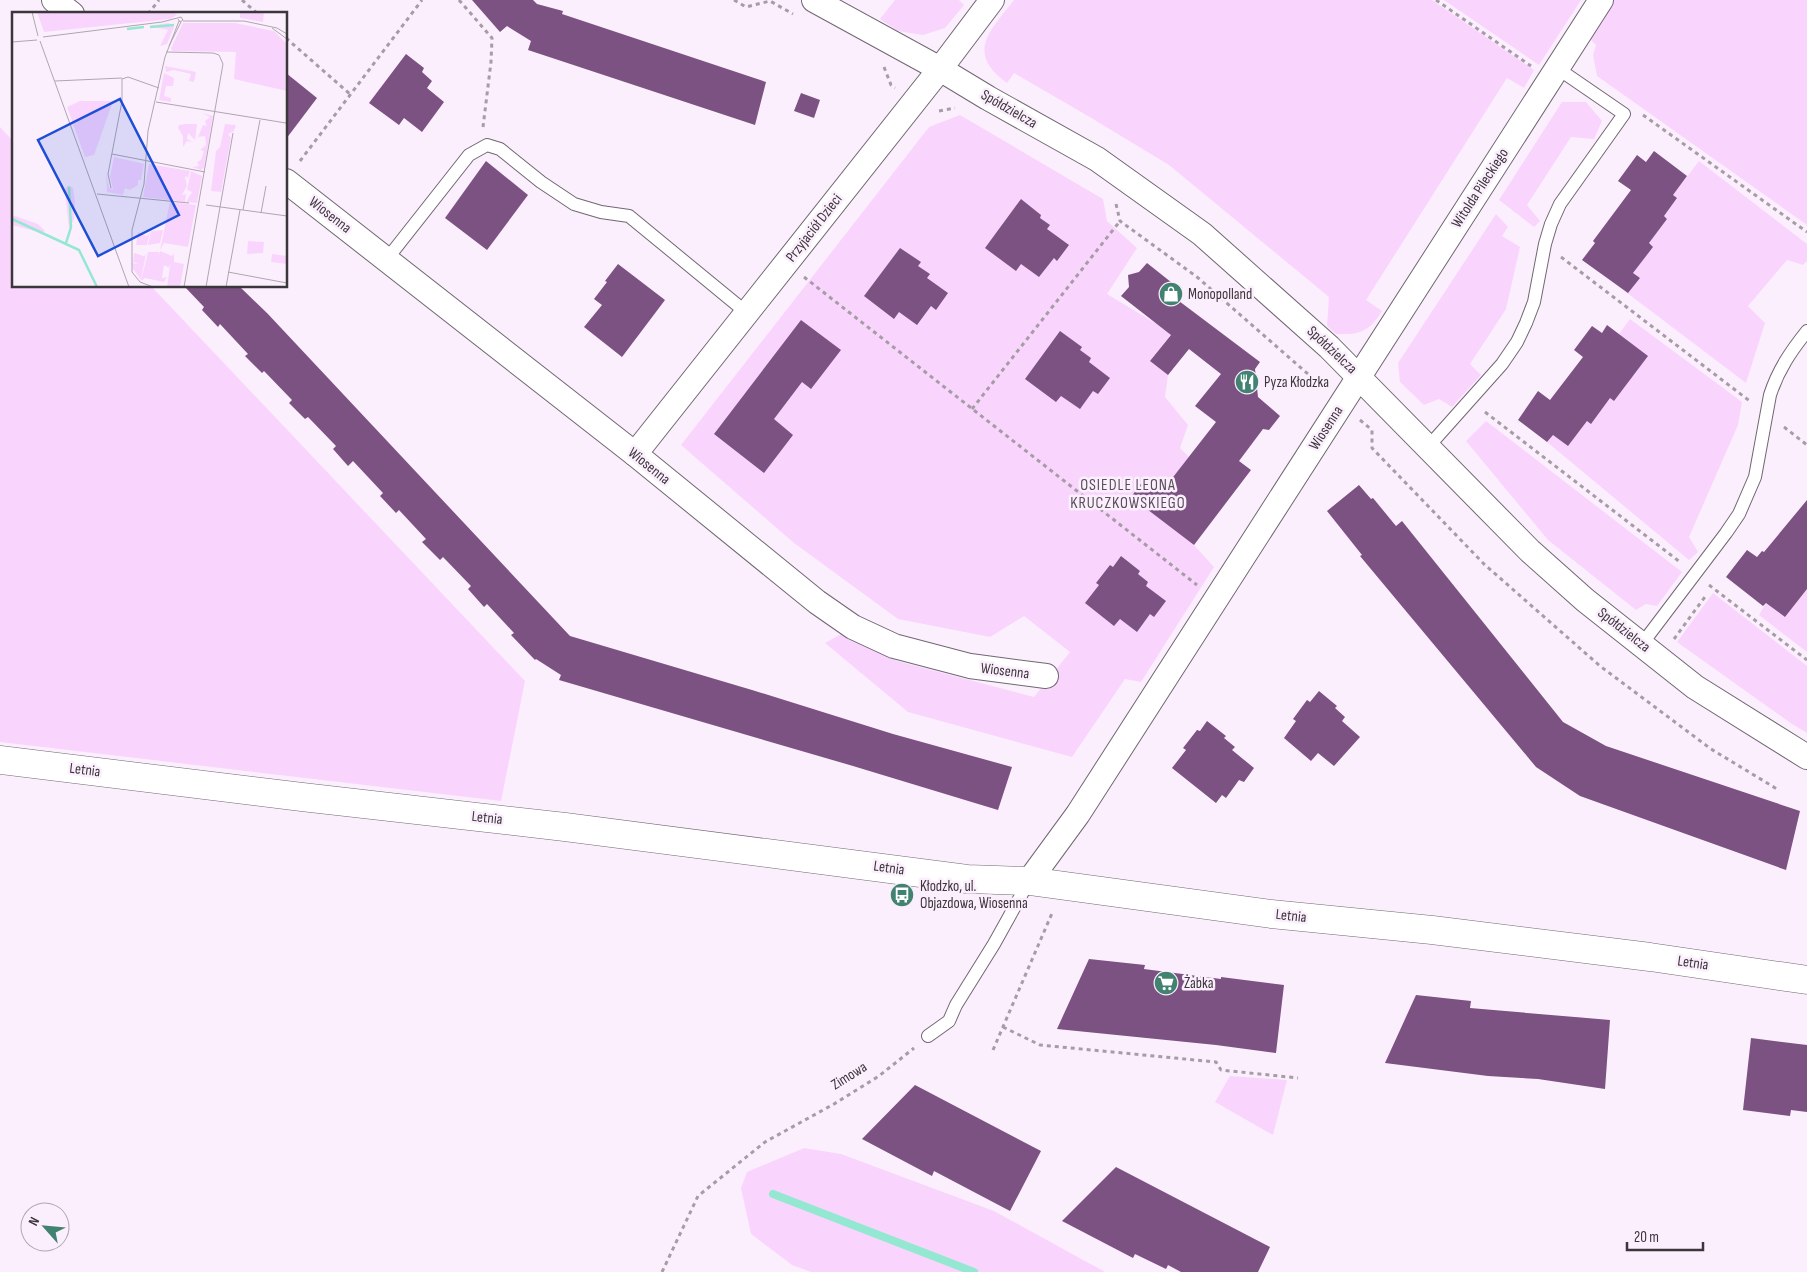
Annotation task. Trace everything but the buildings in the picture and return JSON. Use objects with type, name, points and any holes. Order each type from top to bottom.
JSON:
[{"type":"street","points":[[54,0],[69,12]]},
{"type":"street","name":"Spółdzielcza","points":[[814,0],[1098,159],[1202,234],[1329,347],[1530,551],[1585,600],[1648,636],[1695,687],[1807,757]]},
{"type":"street","name":"Przyjaciół Dzieci","points":[[635,454],[940,69],[992,0]]},
{"type":"street","name":"Witolda Pileckiego","points":[[1359,376],[1601,0]]},
{"type":"street","name":"Wiosenna","points":[[292,173],[387,259],[635,454],[817,602],[853,626],[894,646],[970,666],[1046,676]]},
{"type":"street","name":"Wiosenna","points":[[1029,881],[1078,814],[1359,376]]},
{"type":"street","name":"Letnia","points":[[0,760],[565,827],[967,879],[1029,881],[1271,914],[1432,930],[1641,956],[1807,980]]},
{"type":"lane","points":[[1428,447],[1471,401],[1502,364],[1517,342],[1526,323],[1537,288],[1545,244],[1560,204],[1624,114],[1553,74]]},
{"type":"lane","points":[[387,259],[469,155],[487,145],[500,149],[541,182],[574,204],[601,212],[629,216],[747,312]]},
{"type":"lane","points":[[1648,636],[1739,514],[1749,493],[1758,463],[1770,395],[1780,370],[1807,331]]},
{"type":"lane","points":[[928,1036],[949,1021],[956,1005],[994,944],[1029,881]]},
{"type":"path","points":[[150,12],[159,0]]},
{"type":"path","points":[[242,0],[256,12]]},
{"type":"path","points":[[292,173],[422,0]]},
{"type":"path","points":[[459,0],[492,38],[481,147]]},
{"type":"path","points":[[734,0],[746,7],[770,1],[795,15]]},
{"type":"path","points":[[1436,0],[1553,74]]},
{"type":"path","points":[[288,40],[351,95]]},
{"type":"path","points":[[884,66],[891,85],[928,114],[948,108],[962,108],[978,116],[988,98]]},
{"type":"path","points":[[1640,114],[1807,232]]},
{"type":"path","points":[[1116,203],[1120,221],[1197,277],[1372,430],[1372,448],[1484,564],[1600,666],[1711,749],[1777,789]]},
{"type":"path","points":[[972,408],[1120,221]]},
{"type":"path","points":[[1545,244],[1807,444]]},
{"type":"path","points":[[786,263],[1215,599]]},
{"type":"path","points":[[1471,401],[1807,660]]},
{"type":"path","points":[[1648,636],[1672,643],[1712,587]]},
{"type":"path","points":[[993,1050],[1064,886]]},
{"type":"path","points":[[1003,1027],[1040,1045],[1216,1062],[1221,1070],[1298,1078]]},
{"type":"path","name":"Zimowa","points":[[662,1272],[698,1196],[765,1142],[798,1122],[834,1104],[879,1076],[928,1036]]},
{"type":"shaded area","points":[[895,0],[959,0],[964,5],[945,28],[923,35],[898,31],[880,19]]},
{"type":"shaded area","points":[[1014,0],[1432,0],[1534,70],[1524,88],[1507,78],[1366,300],[1382,311],[1373,324],[1358,333],[1336,334],[1327,326],[1329,297],[1169,165],[1014,73],[1007,83],[994,72],[987,62],[984,52],[986,42],[990,32]]},
{"type":"shaded area","points":[[1444,0],[1581,0],[1539,65]]},
{"type":"shaded area","points":[[1614,0],[1807,0],[1807,225],[1597,76],[1593,55],[1596,45],[1589,38]]},
{"type":"shaded area","points":[[1562,102],[1586,102],[1602,121],[1594,139],[1571,137],[1527,205],[1540,221],[1534,227],[1499,200]]},
{"type":"shaded area","points":[[960,115],[1103,199],[1107,221],[1137,248],[1107,294],[1155,323],[1175,329],[1150,361],[1168,375],[1165,397],[1188,425],[1180,448],[1189,457],[1163,490],[1146,477],[1131,497],[1194,545],[1214,567],[1141,682],[1125,679],[1072,757],[908,712],[825,643],[843,633],[897,661],[1034,697],[1070,652],[1024,616],[990,637],[898,619],[794,543],[681,445],[929,127]]},
{"type":"shaded area","points":[[0,127],[12,140],[12,288],[153,288],[525,681],[501,801],[0,742]]},
{"type":"shaded area","points":[[1699,161],[1807,244],[1807,261],[1803,265],[1787,260],[1748,306],[1765,323],[1746,383],[1610,280],[1631,289],[1640,278],[1633,273],[1649,243],[1667,219],[1664,216],[1677,198],[1673,195]]},
{"type":"shaded area","points":[[1496,214],[1508,227],[1502,236],[1520,247],[1506,309],[1470,364],[1481,375],[1452,407],[1439,399],[1424,405],[1400,382],[1398,363]]},
{"type":"shaded area","points":[[1630,319],[1742,402],[1738,425],[1689,537],[1698,552],[1689,560],[1547,442],[1553,435],[1568,446],[1587,421],[1610,398],[1614,401],[1629,342],[1619,334]]},
{"type":"shaded area","points":[[1486,421],[1682,572],[1657,606],[1646,604],[1636,610],[1548,540],[1466,441]]},
{"type":"shaded area","points":[[1807,589],[1807,652],[1759,615],[1766,603],[1785,617]]},
{"type":"shaded area","points":[[1713,593],[1807,666],[1807,733],[1677,642]]},
{"type":"shaded area","points":[[1230,1076],[1287,1080],[1273,1135],[1215,1102]]},
{"type":"shaded area","points":[[804,1148],[841,1154],[994,1211],[1105,1272],[811,1272],[792,1265],[751,1234],[741,1188],[747,1172]]},
{"type":"waterway","points":[[773,1194],[974,1272]]},
{"type":"place","name":"Monopolland","points":[[1171,294]]},
{"type":"place","name":"Pyza Kłodzka","points":[[1247,382]]},
{"type":"place","name":"Kłodzko, ul. Objazdowa, Wiosenna","points":[[902,895]]},
{"type":"place","name":"Żabka","points":[[1166,983]]},
{"type":"district","name":"OSIEDLE LEONA KRUCZKOWSKIEGO","points":[[1128,494]]}]
